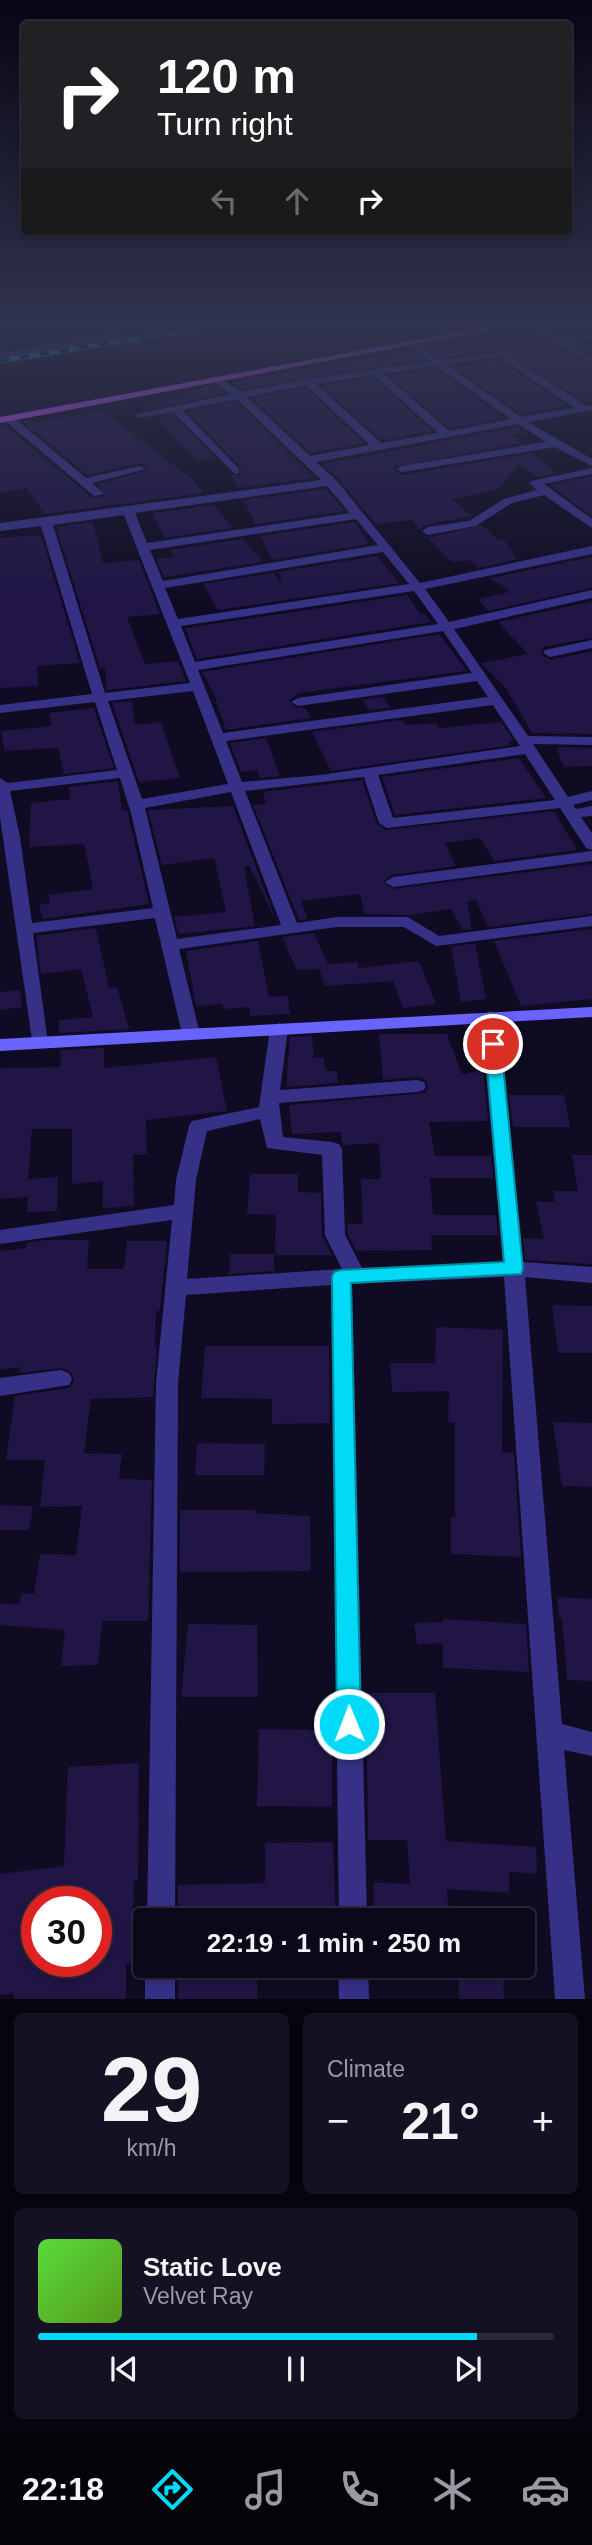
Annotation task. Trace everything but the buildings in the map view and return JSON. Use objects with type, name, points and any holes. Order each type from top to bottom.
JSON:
[{"type":"street","points":[[3,417],[98,494]]},
{"type":"street","points":[[184,417],[234,471]]},
{"type":"street","points":[[265,417],[332,482],[417,587],[498,700],[592,845]]},
{"type":"street","points":[[346,417],[377,446]]},
{"type":"street","points":[[427,417],[445,433]]},
{"type":"street","points":[[309,460],[528,417]]},
{"type":"street","points":[[517,419],[592,463]]},
{"type":"street","points":[[402,468],[557,443]]},
{"type":"street","points":[[84,482],[140,469]]},
{"type":"street","points":[[592,471],[535,483],[592,524]]},
{"type":"street","points":[[0,527],[332,482]]},
{"type":"street","points":[[428,531],[472,524],[508,501],[546,491]]},
{"type":"street","points":[[128,510],[175,623],[216,738],[291,928]]},
{"type":"street","points":[[143,547],[359,515]]},
{"type":"street","points":[[46,522],[136,805],[191,1034]]},
{"type":"street","points":[[159,584],[385,548]]},
{"type":"street","points":[[175,623],[417,587],[592,550]]},
{"type":"street","points":[[192,667],[445,626],[592,594]]},
{"type":"street","points":[[550,653],[592,644]]},
{"type":"street","points":[[298,702],[480,676]]},
{"type":"street","points":[[423,684],[440,708]]},
{"type":"street","points":[[0,709],[198,685]]},
{"type":"street","points":[[216,738],[498,700]]},
{"type":"street","points":[[136,805],[235,787],[370,772],[526,745],[592,741]]},
{"type":"street","points":[[370,772],[387,823],[568,809],[592,811]]},
{"type":"street","points":[[39,1043],[12,836],[0,786],[125,773]]},
{"type":"street","points":[[568,809],[592,795]]},
{"type":"street","points":[[393,882],[592,856]]},
{"type":"street","points":[[0,897],[18,895]]},
{"type":"street","points":[[24,929],[162,912]]},
{"type":"street","points":[[170,945],[337,922],[408,922],[436,941],[592,921]]},
{"type":"street","points":[[0,1045],[592,1012]]},
{"type":"street","points":[[490,1017],[514,1269],[570,1999]]},
{"type":"street","points":[[279,1029],[269,1104],[274,1143],[332,1149],[335,1235],[348,1276],[352,1908]]},
{"type":"street","points":[[161,1908],[167,1383],[186,1180],[199,1126],[269,1104],[417,1086]]},
{"type":"street","points":[[0,1237],[183,1211]]},
{"type":"street","points":[[176,1288],[348,1276],[514,1269],[592,1275]]},
{"type":"street","points":[[0,1387],[61,1379]]},
{"type":"street","points":[[550,1734],[592,1744]]},
{"type":"street","points":[[160,1978],[160,1999]]},
{"type":"street","points":[[353,1978],[354,1999]]},
{"type":"route","points":[[349,1724],[341,1277],[514,1269],[493,1044]]}]
